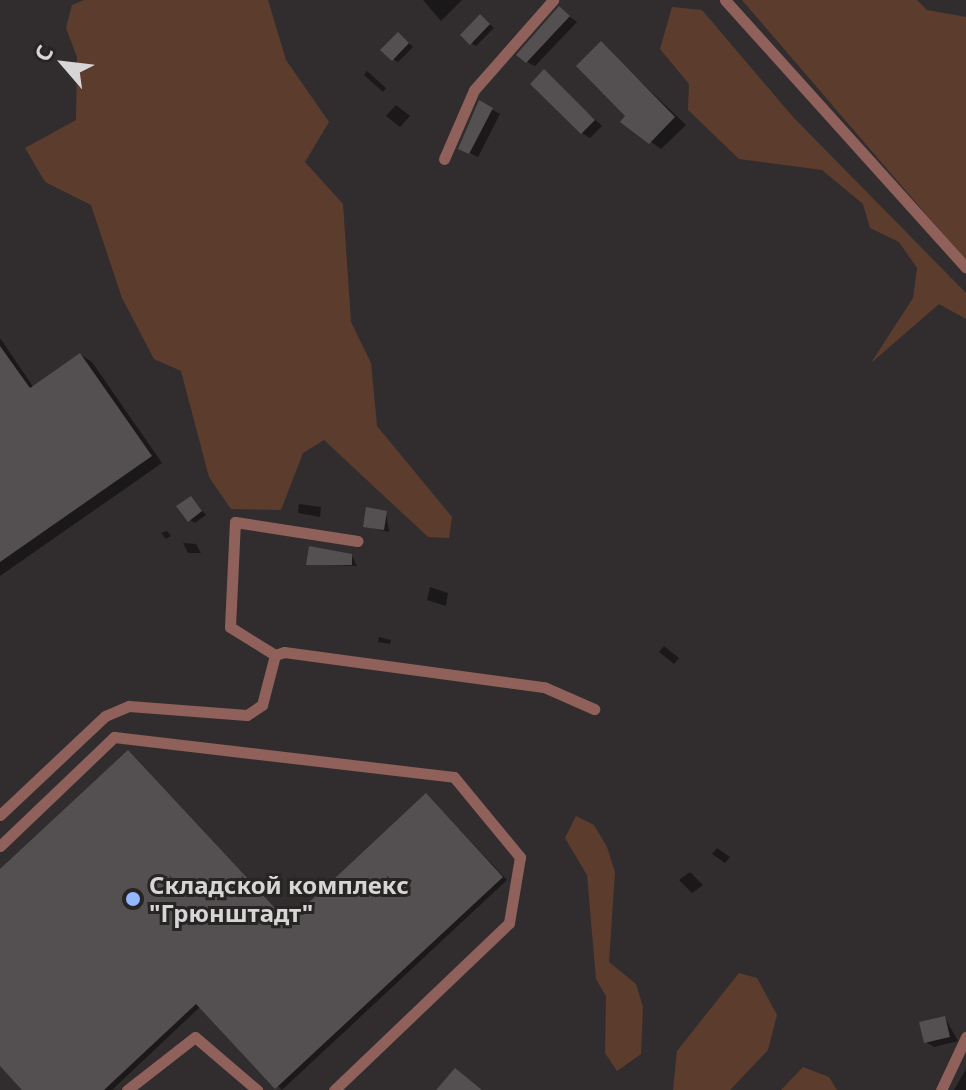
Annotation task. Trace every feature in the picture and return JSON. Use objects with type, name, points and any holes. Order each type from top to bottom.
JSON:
[{"type":"street","points":[[444,159],[474,90],[553,0]]},
{"type":"street","points":[[725,0],[966,268]]},
{"type":"street","points":[[358,541],[235,522],[230,627],[275,655],[544,687],[594,709]]},
{"type":"street","points":[[0,815],[105,716],[129,706],[247,715],[262,705],[275,655]]},
{"type":"street","points":[[0,846],[114,737],[454,777],[520,857],[509,923],[334,1090]]},
{"type":"street","points":[[127,1090],[195,1037],[257,1090]]},
{"type":"street","points":[[941,1090],[966,1037]]},
{"type":"shaded area","points":[[84,0],[268,0],[286,60],[329,122],[305,162],[343,204],[351,322],[371,363],[377,426],[452,517],[449,538],[428,537],[324,440],[303,453],[281,510],[231,509],[209,477],[181,371],[154,359],[122,298],[91,205],[45,182],[25,148],[76,120],[77,57],[66,28],[72,5]]},
{"type":"shaded area","points":[[742,0],[917,0],[927,10],[966,17],[966,261]]},
{"type":"shaded area","points":[[672,7],[702,10],[793,117],[966,293],[966,319],[939,304],[871,363],[913,298],[917,268],[899,242],[870,228],[863,204],[822,170],[739,159],[688,110],[689,84],[660,49]]},
{"type":"shaded area","points":[[576,816],[594,825],[607,847],[615,872],[609,962],[636,984],[643,1007],[641,1054],[617,1071],[605,1053],[606,996],[596,979],[587,875],[565,838]]},
{"type":"shaded area","points":[[739,973],[757,978],[777,1015],[768,1050],[730,1090],[673,1090],[677,1051]]},
{"type":"shaded area","points":[[803,1067],[829,1077],[837,1090],[781,1090]]},
{"type":"building","points":[[559,6],[570,16],[526,63],[516,55]]},
{"type":"building","points":[[480,14],[490,24],[470,45],[460,35]]},
{"type":"building","points":[[398,32],[409,43],[392,61],[380,50]]},
{"type":"building","points":[[601,41],[675,117],[649,144],[620,122],[625,116],[576,66]]},
{"type":"building","points":[[544,69],[595,120],[581,134],[530,84]]},
{"type":"building","points":[[479,100],[493,108],[469,154],[458,149]]},
{"type":"building","points":[[0,346],[30,388],[80,353],[152,456],[0,562]]},
{"type":"building","points":[[191,496],[202,511],[188,522],[176,506]]},
{"type":"building","points":[[366,507],[387,511],[384,530],[363,527]]},
{"type":"building","points":[[309,546],[352,554],[352,565],[306,565]]},
{"type":"building","name":"Складской комплекс \"Грюнштадт\"","points":[[128,750],[288,922],[426,793],[503,877],[275,1089],[196,1004],[104,1090],[22,1090],[0,1066],[0,869]]},
{"type":"building","points":[[945,1016],[950,1037],[924,1043],[919,1022]]},
{"type":"building","points":[[455,1068],[482,1090],[436,1090]]},
{"type":"place","name":"Складской комплекс \"Грюнштадт\"","points":[[133,899]]}]
